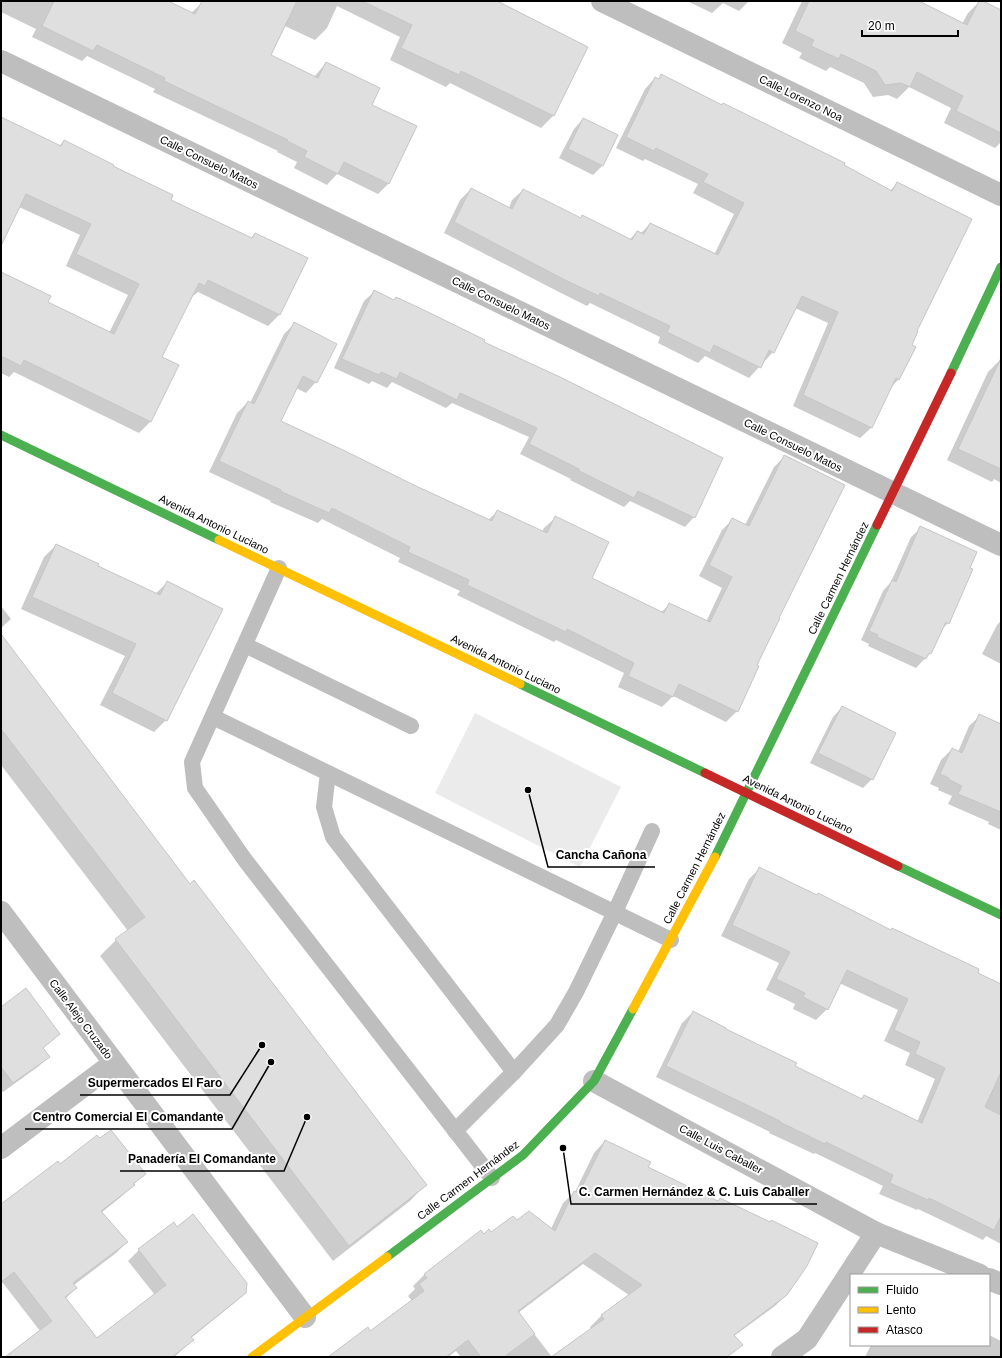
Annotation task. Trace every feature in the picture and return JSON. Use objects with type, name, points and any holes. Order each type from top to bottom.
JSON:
[{"type":"street","name":"Calle Lorenzo Noa","points":[[602,1],[1001,195]]},
{"type":"street","name":"Calle Consuelo Matos","points":[[1,61],[1001,545]]},
{"type":"street","name":"Calle Carmen Hernández","points":[[252,1357],[523,1155],[594,1081],[722,844],[1001,267]]},
{"type":"street","name":"Avenida Antonio Luciano","points":[[1,435],[1001,915]]},
{"type":"street","name":"Calle Alejo Cruzado","points":[[1,912],[305,1317]]},
{"type":"street","points":[[1,1148],[114,1063]]},
{"type":"street","name":"Calle Luis Caballer","points":[[594,1081],[876,1232],[978,1274]]},
{"type":"street","points":[[782,1357],[807,1339],[876,1232]]},
{"type":"street","points":[[990,1279],[1001,1284]]},
{"type":"lane","points":[[279,568],[192,762],[195,788],[244,860],[492,1178]]},
{"type":"lane","points":[[245,645],[412,726]]},
{"type":"lane","points":[[213,717],[671,940]]},
{"type":"lane","points":[[328,773],[324,807],[333,837],[514,1072]]},
{"type":"lane","points":[[455,1131],[514,1072],[556,1026],[576,992],[652,831]]},
{"type":"shaded area","points":[[475,713],[621,787],[580,867],[435,793]]},
{"type":"building","points":[[54,1],[168,1],[195,14],[202,1],[297,1],[271,55],[318,78],[326,62],[380,88],[372,105],[417,126],[389,184],[344,162],[338,174],[304,157],[307,151],[287,141],[288,140],[164,81],[165,78],[97,45],[93,51],[42,26]]},
{"type":"building","points":[[362,1],[497,1],[588,47],[554,116],[461,71],[459,75],[401,48],[412,25]]},
{"type":"building","points":[[809,1],[919,1],[967,25],[979,1],[983,1],[1001,10],[1001,133],[956,111],[963,96],[917,72],[910,87],[901,83],[885,85],[876,71],[841,54],[839,59],[811,46],[814,40],[795,31]]},
{"type":"building","points":[[661,74],[722,105],[723,103],[845,163],[844,165],[892,191],[897,182],[972,219],[917,331],[912,345],[916,347],[899,380],[896,378],[872,428],[803,395],[838,312],[802,296],[774,353],[769,350],[761,368],[714,345],[710,353],[667,332],[670,326],[600,293],[599,296],[569,282],[454,222],[471,188],[512,209],[523,189],[581,218],[582,215],[632,240],[637,231],[644,234],[650,223],[718,255],[744,203],[703,182],[708,174],[656,148],[654,151],[626,137],[655,77],[659,79]]},
{"type":"building","points":[[1,117],[61,146],[64,140],[173,195],[171,200],[252,238],[255,233],[308,258],[280,315],[208,280],[205,286],[199,283],[162,357],[179,365],[151,422],[24,360],[21,366],[1,356],[1,272],[51,296],[48,302],[114,334],[139,284],[76,254],[91,224],[26,194],[1,246]]},
{"type":"building","points":[[583,118],[618,135],[603,166],[568,149]]},
{"type":"building","points":[[374,290],[394,300],[396,297],[428,312],[485,340],[484,342],[560,377],[723,458],[695,518],[638,491],[634,498],[579,471],[579,469],[529,444],[537,428],[460,393],[457,400],[400,372],[397,379],[381,372],[379,375],[342,359]]},
{"type":"building","points":[[294,322],[337,344],[317,383],[303,376],[281,421],[492,521],[497,510],[547,533],[555,516],[609,542],[592,578],[664,613],[669,603],[710,622],[732,577],[709,565],[732,518],[749,526],[784,455],[845,485],[779,618],[757,665],[759,666],[738,712],[679,684],[673,697],[628,676],[634,663],[567,629],[566,632],[467,585],[469,580],[408,552],[410,547],[332,508],[329,513],[219,461],[248,401],[254,404]]},
{"type":"building","points":[[1001,358],[1001,469],[958,449]]},
{"type":"building","points":[[920,526],[977,552],[970,568],[973,569],[949,624],[946,622],[931,654],[929,653],[926,659],[877,637],[878,635],[869,631],[892,580],[896,582]]},
{"type":"building","points":[[56,544],[99,564],[98,566],[160,595],[167,581],[223,609],[167,721],[112,693],[136,644],[32,597]]},
{"type":"building","points":[[1,634],[190,884],[194,880],[427,1185],[349,1246],[115,939],[145,917],[1,729]]},
{"type":"building","points":[[842,706],[896,733],[873,780],[818,753]]},
{"type":"building","points":[[979,714],[1001,724],[1001,812],[958,794],[962,786],[940,774],[952,748],[962,753]]},
{"type":"building","points":[[759,867],[817,895],[818,893],[891,930],[892,928],[979,969],[978,973],[1001,984],[1001,1072],[985,1107],[1001,1115],[1001,1216],[994,1230],[929,1198],[928,1200],[890,1183],[893,1175],[826,1142],[825,1144],[666,1066],[693,1011],[726,1029],[797,1063],[795,1066],[862,1099],[864,1095],[922,1123],[945,1068],[915,1054],[920,1042],[894,1030],[908,999],[847,970],[828,1010],[803,997],[805,993],[776,979],[790,952],[732,925]]},
{"type":"building","points":[[26,988],[60,1034],[43,1048],[50,1057],[13,1083],[1,1067],[1,1007]]},
{"type":"building","points":[[111,1130],[146,1174],[133,1184],[135,1185],[101,1211],[128,1242],[73,1283],[77,1288],[65,1297],[97,1338],[166,1285],[138,1249],[174,1222],[177,1227],[193,1214],[247,1283],[246,1293],[191,1337],[194,1340],[172,1357],[5,1357],[52,1321],[14,1272],[1,1282],[1,1204],[58,1161],[60,1164],[97,1135],[100,1138]]},
{"type":"building","points":[[605,1140],[651,1162],[648,1167],[718,1201],[720,1198],[770,1222],[771,1220],[818,1243],[807,1266],[787,1295],[734,1335],[743,1345],[727,1357],[551,1357],[604,1319],[601,1315],[642,1285],[595,1253],[518,1311],[535,1334],[504,1357],[481,1357],[468,1340],[446,1357],[328,1357],[368,1327],[370,1331],[424,1291],[419,1284],[427,1278],[424,1274],[481,1230],[484,1234],[489,1229],[491,1232],[513,1216],[517,1220],[529,1211],[555,1231],[574,1191],[579,1193]]},
{"type":"traffic: fast","points":[[951,373],[1001,267]]},
{"type":"traffic: fast","points":[[1,435],[219,540]]},
{"type":"traffic: fast","points":[[715,857],[877,525]]},
{"type":"traffic: fast","points":[[520,684],[705,773]]},
{"type":"traffic: fast","points":[[898,866],[1001,915]]},
{"type":"traffic: fast","points":[[387,1257],[523,1155],[594,1081],[633,1009]]},
{"type":"traffic: slow","points":[[219,540],[520,684]]},
{"type":"traffic: slow","points":[[633,1009],[715,857]]},
{"type":"traffic: slow","points":[[252,1357],[387,1257]]},
{"type":"traffic: jam","points":[[877,525],[951,373]]},
{"type":"traffic: jam","points":[[705,773],[898,866]]},
{"type":"place","name":"Cancha Cañona","points":[[528,790]]},
{"type":"place","name":"Supermercados El Faro","points":[[262,1045]]},
{"type":"place","name":"Centro Comercial El Comandante","points":[[271,1062]]},
{"type":"place","name":"Panadería El Comandante","points":[[307,1117]]},
{"type":"place","name":"C. Carmen Hernández & C. Luis Caballer","points":[[563,1148]]}]
